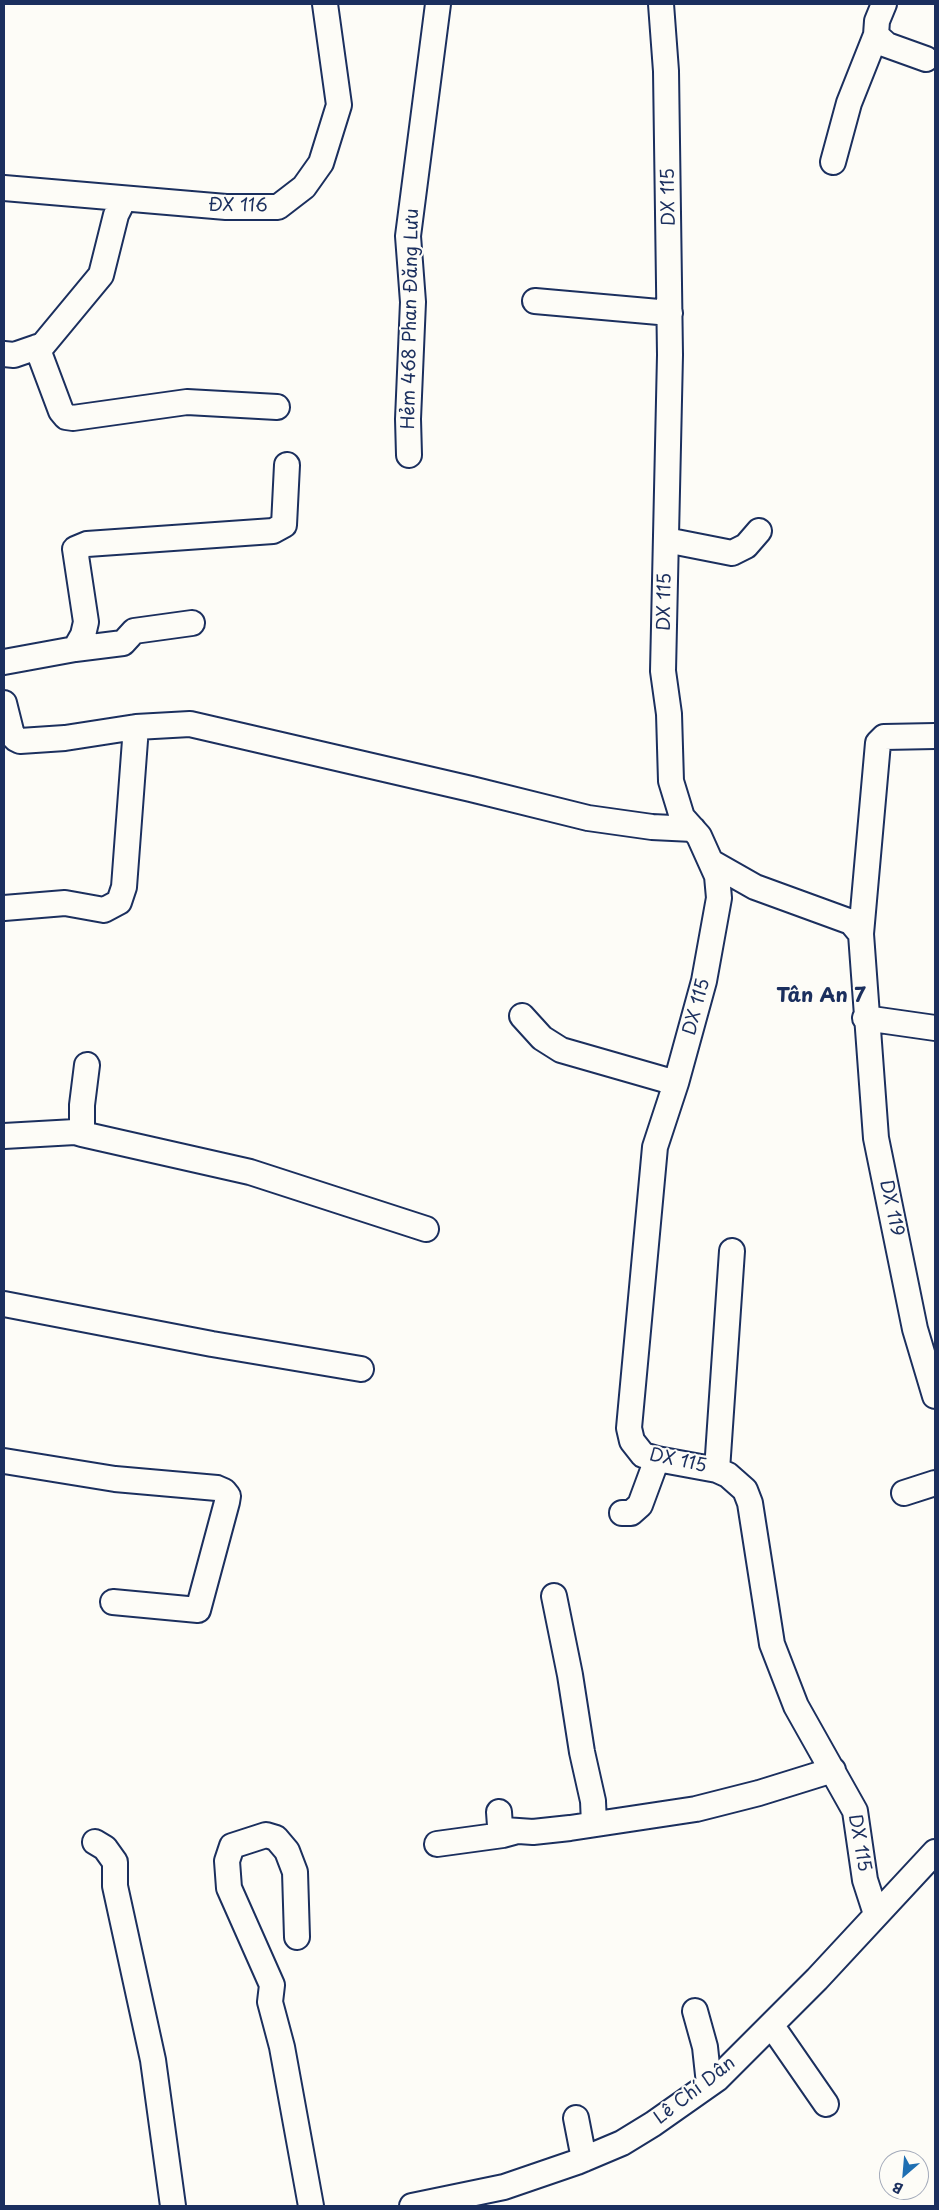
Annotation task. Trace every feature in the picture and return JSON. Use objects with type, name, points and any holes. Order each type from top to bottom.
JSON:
[{"type":"street","name":"ĐX 116","points":[[4,188],[226,207],[278,207],[304,187],[321,163],[339,105],[325,4]]},
{"type":"street","name":"Hẻm 468 Phan Đăng Lưu","points":[[409,455],[408,393],[413,302],[408,236],[438,4]]},
{"type":"street","name":"DX 115","points":[[661,4],[666,71],[670,313],[663,671],[669,714],[671,782],[682,816],[699,836],[717,876],[719,898],[704,981],[676,1083],[655,1147],[629,1428],[632,1441],[643,1455],[717,1470],[728,1475],[745,1490],[750,1503],[772,1644],[796,1706],[855,1811],[865,1880],[876,1914]]},
{"type":"street","points":[[833,162],[849,104],[876,35],[878,21],[884,4]]},
{"type":"street","points":[[876,35],[886,45],[926,59]]},
{"type":"street","points":[[4,354],[14,355],[42,345],[101,275],[116,215],[124,199]]},
{"type":"street","points":[[535,301],[670,313]]},
{"type":"street","points":[[38,347],[61,411],[66,417],[74,418],[187,402],[277,407]]},
{"type":"street","points":[[75,649],[83,636],[86,622],[75,549],[88,544],[272,531],[284,525],[287,465]]},
{"type":"street","points":[[666,540],[732,553],[746,546],[759,531]]},
{"type":"street","points":[[4,662],[75,649],[124,644],[134,631],[192,624]]},
{"type":"street","points":[[4,703],[12,735],[20,741],[65,738],[177,723],[206,726],[588,818],[652,827],[693,829]]},
{"type":"street","points":[[4,908],[65,902],[104,910],[119,902],[124,887],[136,727]]},
{"type":"street","name":"DX 119","points":[[935,736],[884,737],[878,743],[861,934],[865,1018],[876,1138],[915,1329],[935,1396]]},
{"type":"street","points":[[711,862],[755,887],[851,922],[861,934]]},
{"type":"street","points":[[522,1016],[542,1038],[561,1050],[676,1083]]},
{"type":"street","points":[[865,1018],[935,1028]]},
{"type":"street","points":[[82,1134],[82,1104],[87,1065]]},
{"type":"street","points":[[4,1136],[75,1132],[250,1172],[426,1229]]},
{"type":"street","points":[[717,1470],[732,1251]]},
{"type":"street","points":[[4,1304],[194,1341],[361,1369]]},
{"type":"street","points":[[622,1513],[631,1513],[640,1505],[657,1459]]},
{"type":"street","points":[[4,1461],[115,1479],[217,1488],[224,1491],[228,1496],[198,1610],[113,1602]]},
{"type":"street","points":[[904,1493],[935,1483]]},
{"type":"street","points":[[554,1596],[570,1675],[582,1752],[593,1801],[594,1824]]},
{"type":"street","points":[[499,1812],[500,1826],[504,1830],[533,1832],[696,1809],[759,1793],[833,1770]]},
{"type":"street","points":[[437,1844],[514,1832]]},
{"type":"street","points":[[297,1937],[295,1872],[287,1852],[276,1838],[266,1835],[232,1846],[227,1861],[229,1888],[272,1985],[270,2002],[282,2047],[311,2206]]},
{"type":"street","points":[[95,1842],[105,1848],[115,1862],[115,1886],[153,2060],[173,2206]]},
{"type":"street","name":"Lê Chí Dân","points":[[412,2206],[504,2187],[584,2159],[622,2143],[653,2124],[709,2084],[772,2026],[935,1852]]},
{"type":"street","points":[[695,2011],[705,2047],[709,2084]]},
{"type":"street","points":[[772,2026],[826,2104]]},
{"type":"street","points":[[576,2118],[584,2159]]},
{"type":"district","name":"Tân An 7","points":[[821,996]]}]
